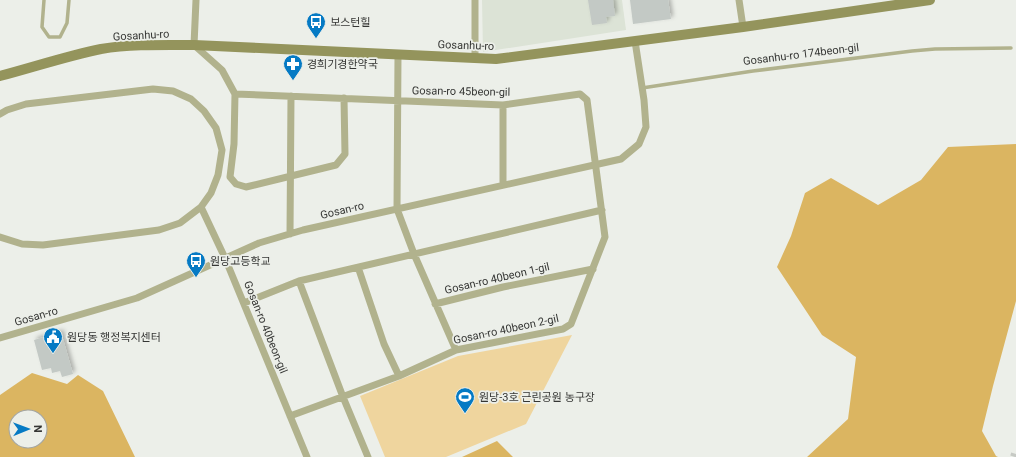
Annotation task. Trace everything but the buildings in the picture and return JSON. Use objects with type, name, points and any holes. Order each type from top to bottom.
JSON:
[{"type":"main road","name":"Gosanhu-ro","points":[[0,76],[103,49],[148,45],[194,45],[496,59],[743,27],[912,1],[930,0]]},
{"type":"street","points":[[196,0],[194,45],[222,70],[235,94],[234,144],[230,177],[236,184],[246,187],[336,164],[345,154],[344,98]]},
{"type":"street","points":[[475,0],[475,58]]},
{"type":"street","points":[[739,0],[743,27]]},
{"type":"street","points":[[635,41],[642,88]]},
{"type":"street","points":[[397,209],[398,54]]},
{"type":"street","points":[[0,114],[7,110],[26,104],[153,88],[174,91],[191,99],[204,111],[216,128],[222,150],[218,175],[211,193],[201,207],[180,224],[159,230],[43,245],[22,244],[0,237]]},
{"type":"street","name":"Gosan-ro","points":[[0,338],[137,298],[259,243],[290,234],[621,159],[639,144],[646,127],[642,88]]},
{"type":"street","name":"Gosan-ro 45beon-gil","points":[[235,94],[502,105],[580,94],[587,100],[595,165]]},
{"type":"street","points":[[290,234],[291,96]]},
{"type":"street","points":[[502,105],[503,185]]},
{"type":"street","name":"Gosan-ro 40beon 2-gil","points":[[290,416],[399,376],[456,350],[563,329],[571,324],[606,237],[595,165]]},
{"type":"street","name":"Gosan-ro 40beon-gil","points":[[201,207],[225,258],[307,457]]},
{"type":"street","name":"Gosan-ro 40beon 1-gil","points":[[397,209],[435,304],[503,287],[593,269]]},
{"type":"street","points":[[244,303],[299,281],[602,210]]},
{"type":"street","points":[[358,267],[384,344],[399,376]]},
{"type":"street","points":[[299,281],[343,397],[368,457]]},
{"type":"street","points":[[435,304],[456,350]]},
{"type":"lane","points":[[44,0],[42,27],[49,37],[60,37],[67,23],[69,0]]},
{"type":"lane","name":"Gosanhu-ro 174beon-gil","points":[[642,88],[753,71],[936,49],[1011,48]]},
{"type":"shaded area","points":[[482,0],[622,0],[626,30],[483,52]]},
{"type":"shaded area","points":[[1016,144],[1016,301],[982,431],[998,457],[807,457],[848,419],[856,357],[822,335],[777,267],[791,236],[805,193],[831,178],[878,205],[921,180],[948,147]]},
{"type":"shaded area","points":[[572,335],[526,424],[446,457],[385,457],[360,396],[458,356]]},
{"type":"shaded area","points":[[32,373],[67,384],[78,375],[103,391],[135,457],[0,457],[0,395]]},
{"type":"shaded area","points":[[497,441],[513,457],[462,457]]},
{"type":"place","name":"보스턴힐","points":[[316,39]]},
{"type":"place","name":"경희기경한약국","points":[[293,81]]},
{"type":"place","name":"원당고등학교","points":[[196,278]]},
{"type":"place","name":"원당동 행정복지센터","points":[[53,354]]},
{"type":"place","name":"원당-3호 근린공원 농구장","points":[[465,414]]}]
